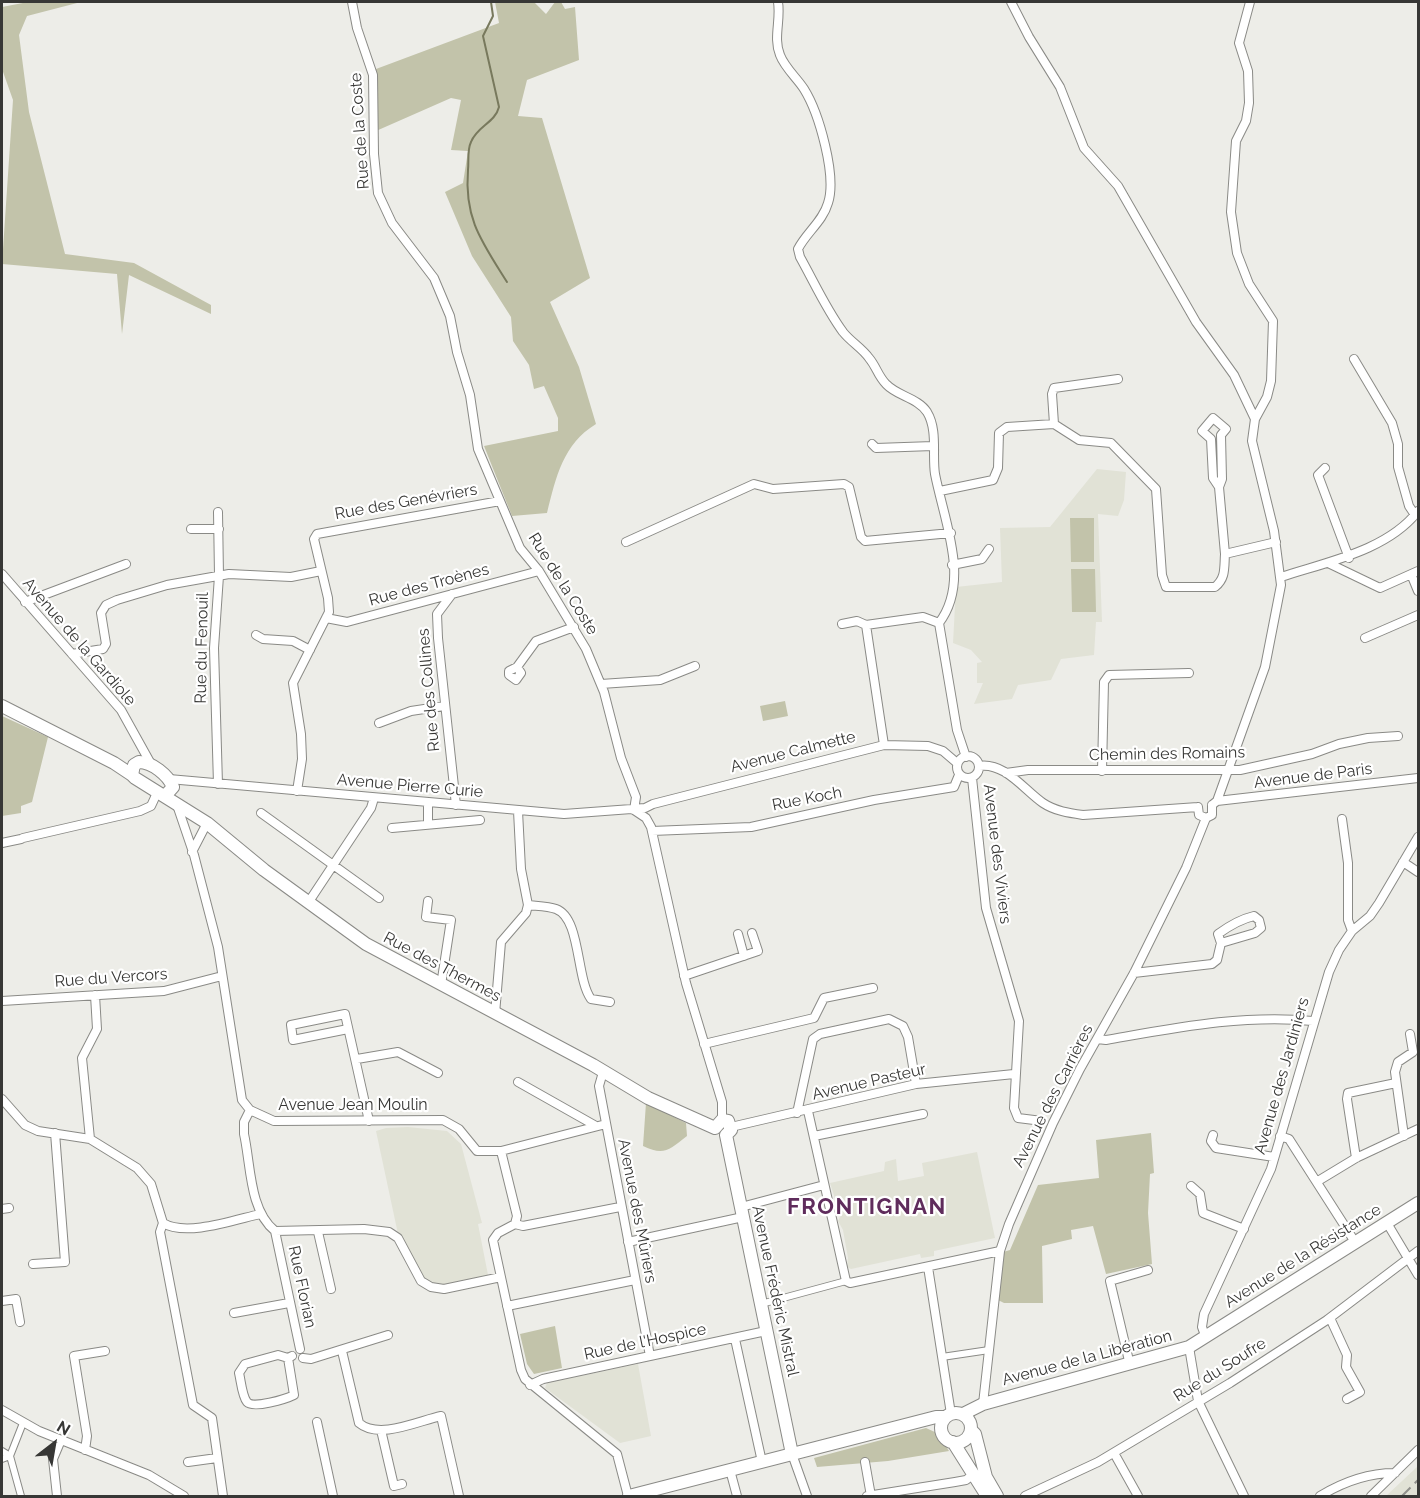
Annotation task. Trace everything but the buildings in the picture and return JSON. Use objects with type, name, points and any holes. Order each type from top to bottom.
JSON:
[{"type":"main road","points":[[2,706],[114,763],[135,767],[151,764],[170,790]]},
{"type":"main road","points":[[135,767],[170,790]]},
{"type":"main road","name":"Rue des Thermes","points":[[170,790],[207,823],[308,903],[366,944],[648,1098],[723,1128]]},
{"type":"main road","name":"Avenue Frédéric Mistral","points":[[723,1128],[792,1454]]},
{"type":"main road","name":"Avenue de la Résistance","points":[[1206,1338],[1419,1203]]},
{"type":"main road","name":"Avenue de la Libération","points":[[980,1406],[1190,1347],[1206,1338]]},
{"type":"main road","points":[[942,1431],[980,1406]]},
{"type":"main road","points":[[953,1442],[967,1438],[960,1420]]},
{"type":"main road","points":[[629,1497],[920,1422],[960,1420],[975,1434],[986,1477],[997,1497]]},
{"type":"main road","points":[[920,1422],[942,1431],[946,1438],[953,1442],[987,1497]]},
{"type":"main road","points":[[974,1474],[983,1464]]},
{"type":"street","name":"Rue de la Coste","points":[[352,2],[357,28],[373,75],[374,154],[378,193],[392,223],[434,279],[450,316],[456,352],[470,395],[478,449],[520,548],[539,571],[574,627],[601,684],[621,758],[636,797],[634,810]]},
{"type":"street","points":[[778,2],[780,13],[776,41],[780,57],[811,101],[827,154],[829,203],[801,243],[798,249],[800,257],[832,317],[845,335],[870,358],[879,376],[894,391],[924,408],[932,423],[939,491],[951,533],[951,602],[949,610],[939,623],[957,730],[966,757]]},
{"type":"street","points":[[1011,2],[1060,87],[1084,148],[1118,186],[1196,322],[1234,375],[1255,419]]},
{"type":"street","points":[[1198,807],[1199,814],[1206,818],[1212,815],[1214,803],[1265,667],[1280,595],[1281,577],[1276,542],[1252,441],[1255,419],[1267,397],[1271,381],[1273,321],[1249,285],[1237,253],[1231,212],[1236,141],[1246,120],[1249,103],[1248,71],[1239,43],[1250,2]]},
{"type":"street","points":[[1281,577],[1349,558],[1378,542],[1417,513],[1409,506],[1398,467],[1398,444],[1392,423],[1354,359]]},
{"type":"street","points":[[1054,424],[1052,394],[1054,388],[1118,379]]},
{"type":"street","points":[[939,491],[993,480],[1000,449],[999,433],[1007,427],[1054,424],[1079,440],[1111,443],[1156,489],[1162,575],[1166,587],[1215,587],[1222,580],[1225,554],[1220,487],[1221,435],[1226,429],[1213,418],[1202,431],[1211,439],[1213,478],[1220,487]]},
{"type":"street","points":[[872,444],[876,448],[933,446]]},
{"type":"street","points":[[1325,468],[1318,475],[1349,558]]},
{"type":"street","points":[[626,542],[754,484],[772,489],[844,484],[849,487],[861,537],[865,541],[951,533]]},
{"type":"street","name":"Rue des Genévriers","points":[[321,572],[314,539],[317,534],[500,501]]},
{"type":"street","name":"Rue du Fenouil","points":[[218,512],[219,576],[214,648],[218,784]]},
{"type":"street","points":[[191,529],[219,529]]},
{"type":"street","points":[[1225,554],[1276,542]]},
{"type":"street","points":[[952,566],[982,560],[989,549]]},
{"type":"street","points":[[1328,563],[1380,588],[1415,573],[1419,591]]},
{"type":"street","points":[[25,602],[126,564]]},
{"type":"street","name":"Rue des Troènes","points":[[326,618],[347,622],[539,571]]},
{"type":"street","points":[[72,654],[103,649],[106,644],[101,613],[106,605],[166,585],[229,574],[291,577],[321,572],[328,598],[326,618],[293,683],[301,734],[302,759],[297,791]]},
{"type":"street","name":"Avenue de la Gardiole","points":[[2,574],[121,710],[151,764]]},
{"type":"street","name":"Rue des Collines","points":[[452,594],[437,614],[444,706],[456,805]]},
{"type":"street","name":"Rue des Collines","points":[[434,598],[440,609]]},
{"type":"street","points":[[1365,638],[1419,615]]},
{"type":"street","points":[[842,624],[857,621],[866,625],[923,617],[939,623]]},
{"type":"street","points":[[866,625],[884,745]]},
{"type":"street","points":[[517,667],[536,641],[574,627]]},
{"type":"street","points":[[256,635],[263,639],[293,641],[310,650]]},
{"type":"street","points":[[601,684],[660,680],[695,666]]},
{"type":"street","points":[[1102,771],[1104,682],[1109,675],[1189,673]]},
{"type":"street","points":[[379,723],[411,711],[444,706]]},
{"type":"street","name":"Avenue de la Gardiole","points":[[132,730],[135,767]]},
{"type":"street","name":"Chemin des Romains","points":[[1006,773],[1028,770],[1227,771],[1302,756],[1368,738],[1398,736]]},
{"type":"street","name":"Avenue Calmette","points":[[634,810],[884,745],[928,746],[943,751],[957,763]]},
{"type":"street","points":[[966,757],[957,763],[959,775],[972,778],[979,766]]},
{"type":"street","points":[[966,757],[976,760],[979,766]]},
{"type":"street","points":[[979,766],[993,767],[1006,773],[1042,802],[1068,813],[1083,815],[1198,807],[1204,802],[1214,803]]},
{"type":"street","name":"Rue Koch","points":[[652,831],[751,826],[874,800],[954,787],[959,775]]},
{"type":"street","name":"Avenue des Viviers","points":[[972,778],[986,908],[1019,1021],[1014,1074],[1014,1108],[1018,1118],[1042,1120]]},
{"type":"street","name":"Avenue de Paris","points":[[1214,803],[1419,778]]},
{"type":"street","name":"Avenue Pierre Curie","points":[[170,790],[218,784],[564,814],[634,810]]},
{"type":"street","points":[[2,843],[140,812],[170,790],[181,812],[218,947],[238,1088],[242,1100],[250,1110],[243,1122],[244,1134],[260,1214],[275,1231],[318,1232],[364,1229],[389,1232],[398,1238],[421,1281],[431,1287],[444,1289],[501,1277]]},
{"type":"street","points":[[308,903],[371,808],[374,798]]},
{"type":"street","points":[[428,803],[428,824]]},
{"type":"street","points":[[634,810],[646,818],[652,831],[684,976],[722,1102],[723,1128]]},
{"type":"street","points":[[495,1014],[501,942],[526,913],[528,905],[521,869],[519,811]]},
{"type":"street","points":[[261,813],[379,898]]},
{"type":"street","name":"Avenue des Carrières","points":[[980,1406],[1000,1251],[1034,1161],[1134,973],[1186,868],[1206,818]]},
{"type":"street","points":[[1342,819],[1348,863],[1348,920],[1352,932]]},
{"type":"street","points":[[392,828],[480,820]]},
{"type":"street","points":[[192,852],[207,823]]},
{"type":"street","name":"Avenue des Jardiniers","points":[[1206,1338],[1202,1327],[1204,1314],[1244,1229],[1274,1157],[1313,1021],[1332,965],[1352,932],[1370,916],[1379,903],[1419,837]]},
{"type":"street","points":[[1403,862],[1419,872]]},
{"type":"street","points":[[428,901],[426,917],[451,920],[441,985]]},
{"type":"street","points":[[528,905],[556,909],[564,914],[577,944],[586,992],[591,999],[610,1002]]},
{"type":"street","points":[[1134,973],[1212,963],[1217,960],[1221,943],[1218,934],[1246,918],[1254,916],[1259,920],[1261,928],[1255,933],[1221,943]]},
{"type":"street","points":[[684,976],[758,951],[752,933]]},
{"type":"street","points":[[738,934],[744,956]]},
{"type":"street","name":"Rue du Vercors","points":[[2,1001],[164,992],[222,976]]},
{"type":"street","points":[[704,1044],[814,1018],[824,998],[873,988]]},
{"type":"street","points":[[90,1139],[82,1058],[97,1029],[95,995]]},
{"type":"street","points":[[348,1029],[293,1040],[291,1025],[345,1014],[357,1059],[369,1121]]},
{"type":"street","points":[[1097,1039],[1106,1040],[1234,1020],[1286,1018],[1313,1021]]},
{"type":"street","points":[[797,1113],[813,1039],[820,1034],[889,1019],[903,1026],[908,1037],[916,1084]]},
{"type":"street","points":[[1404,1136],[1395,1072],[1398,1062],[1413,1052],[1410,1034]]},
{"type":"street","points":[[357,1059],[398,1052],[438,1073]]},
{"type":"street","name":"Avenue des Mûriers","points":[[603,1072],[598,1081],[650,1356]]},
{"type":"street","name":"Avenue Pasteur","points":[[723,1128],[808,1111],[916,1084],[1014,1074]]},
{"type":"street","points":[[518,1082],[596,1126]]},
{"type":"street","points":[[1356,1158],[1348,1093],[1396,1083]]},
{"type":"street","points":[[2,1099],[25,1125],[38,1131],[90,1139],[146,1175],[155,1194],[163,1223],[160,1232],[193,1405],[212,1418],[223,1497]]},
{"type":"street","name":"Avenue Jean Moulin","points":[[250,1110],[273,1121],[442,1120],[459,1129],[477,1151],[501,1151]]},
{"type":"street","points":[[808,1111],[846,1281]]},
{"type":"street","points":[[814,1136],[922,1114]]},
{"type":"street","points":[[515,1224],[517,1216],[501,1151],[606,1124]]},
{"type":"street","points":[[1318,1181],[1356,1158],[1419,1129]]},
{"type":"street","points":[[33,1263],[65,1262],[55,1133]]},
{"type":"street","points":[[1213,1135],[1211,1142],[1216,1148],[1274,1157]]},
{"type":"street","points":[[1280,1136],[1288,1139],[1318,1181],[1355,1242]]},
{"type":"street","points":[[628,1242],[742,1212],[824,1185]]},
{"type":"street","points":[[1191,1186],[1200,1194],[1203,1213],[1244,1229]]},
{"type":"street","points":[[620,1207],[523,1226],[515,1224],[498,1233],[493,1240],[521,1370],[530,1385],[617,1454],[629,1497]]},
{"type":"street","points":[[163,1223],[172,1228],[187,1229],[260,1214]]},
{"type":"street","points":[[1387,1223],[1419,1275]]},
{"type":"street","name":"Rue Florian","points":[[275,1231],[289,1303],[302,1353]]},
{"type":"street","points":[[318,1232],[331,1289]]},
{"type":"street","points":[[761,1304],[846,1281],[928,1267],[1000,1251]]},
{"type":"street","name":"Rue du Soufre","points":[[1025,1497],[1114,1453],[1198,1401],[1330,1318],[1419,1251]]},
{"type":"street","points":[[928,1267],[942,1356],[960,1420]]},
{"type":"street","points":[[1130,1365],[1110,1281],[1148,1270]]},
{"type":"street","points":[[507,1306],[635,1280]]},
{"type":"street","points":[[2,1301],[16,1299],[20,1322]]},
{"type":"street","points":[[234,1313],[289,1303]]},
{"type":"street","points":[[1330,1318],[1347,1355],[1346,1366],[1360,1392],[1347,1399]]},
{"type":"street","name":"Rue de l'Hospice","points":[[530,1385],[543,1379],[766,1331]]},
{"type":"street","points":[[290,1357],[294,1395],[250,1405],[246,1401],[239,1374],[244,1364],[278,1355],[290,1357],[299,1360],[302,1353],[311,1359],[388,1335]]},
{"type":"street","points":[[735,1339],[762,1462]]},
{"type":"street","points":[[1190,1347],[1198,1401],[1244,1497]]},
{"type":"street","points":[[942,1356],[989,1350]]},
{"type":"street","points":[[86,1450],[87,1436],[74,1356],[105,1351]]},
{"type":"street","points":[[342,1351],[359,1423],[368,1430],[381,1430],[441,1416],[459,1497]]},
{"type":"street","points":[[2,1410],[23,1423],[61,1440],[149,1475],[184,1497]]},
{"type":"street","points":[[317,1422],[333,1497]]},
{"type":"street","points":[[21,1497],[10,1456],[23,1423]]},
{"type":"street","points":[[381,1430],[394,1486],[402,1484]]},
{"type":"street","points":[[57,1497],[53,1459],[61,1440]]},
{"type":"street","points":[[2,1450],[10,1456]]},
{"type":"street","points":[[1371,1497],[1419,1450]]},
{"type":"street","points":[[1114,1453],[1138,1497]]},
{"type":"street","points":[[792,1454],[807,1497]]},
{"type":"street","points":[[2,1459],[10,1456]]},
{"type":"street","points":[[188,1462],[217,1458]]},
{"type":"street","points":[[865,1462],[869,1496],[911,1493],[961,1481],[974,1474]]},
{"type":"street","points":[[730,1470],[736,1497]]},
{"type":"street","points":[[1320,1497],[1338,1485],[1379,1473],[1395,1473]]},
{"type":"shaded area","points":[[1097,469],[1126,472],[1124,500],[1118,516],[1098,514],[1102,622],[1096,622],[1094,655],[1061,659],[1051,680],[1018,685],[1012,699],[974,704],[983,683],[977,683],[977,663],[982,662],[971,650],[953,643],[956,587],[1002,582],[1000,528],[1050,527]]},
{"type":"shaded area","points":[[408,1127],[447,1131],[461,1144],[482,1223],[478,1224],[488,1275],[445,1285],[434,1285],[423,1277],[398,1234],[376,1131]]},
{"type":"shaded area","points":[[977,1152],[995,1238],[934,1251],[934,1256],[921,1258],[920,1254],[851,1269],[847,1267],[848,1258],[843,1230],[838,1221],[840,1217],[837,1215],[840,1214],[830,1183],[884,1171],[885,1162],[896,1159],[898,1181],[924,1176],[922,1163]]},
{"type":"shaded area","points":[[638,1364],[651,1436],[620,1443],[545,1388],[547,1383]]},
{"type":"shaded area","points":[[1418,1466],[1418,1496],[1386,1496]]},
{"type":"green space","points":[[28,2],[81,2],[27,16],[19,35],[29,112],[65,254],[134,263],[211,305],[211,314],[129,275],[122,334],[117,274],[2,264],[13,100],[2,69],[2,7]]},
{"type":"green space","points":[[495,2],[534,2],[546,14],[555,2],[561,2],[565,9],[575,7],[579,60],[527,80],[518,116],[542,118],[590,278],[550,302],[579,367],[596,424],[585,432],[568,451],[558,474],[547,513],[512,516],[484,446],[558,431],[558,418],[544,386],[534,389],[529,365],[513,341],[511,317],[472,256],[445,192],[463,183],[468,151],[451,150],[461,100],[451,98],[376,131],[376,69],[499,23]]},
{"type":"green space","points":[[1070,518],[1094,518],[1094,562],[1071,562]]},
{"type":"green space","points":[[1071,569],[1095,569],[1096,612],[1072,612]]},
{"type":"green space","points":[[785,701],[788,716],[763,721],[760,706]]},
{"type":"green space","points":[[2,716],[48,737],[32,802],[21,806],[21,813],[2,816]]},
{"type":"green space","points":[[646,1103],[686,1123],[687,1136],[666,1150],[656,1151],[643,1146]]},
{"type":"green space","points":[[1151,1133],[1154,1173],[1150,1174],[1148,1213],[1152,1264],[1106,1274],[1093,1226],[1071,1230],[1072,1239],[1042,1246],[1043,1303],[1004,1303],[998,1300],[1003,1252],[1010,1250],[1038,1185],[1099,1178],[1096,1140]]},
{"type":"green space","points":[[555,1326],[562,1368],[534,1374],[527,1364],[520,1334]]},
{"type":"green space","points":[[926,1428],[937,1433],[949,1451],[888,1461],[817,1467],[814,1458]]},
{"type":"waterway","points":[[491,2],[493,16],[483,36],[499,107],[494,117],[477,132],[470,145],[468,187],[469,203],[477,229],[507,282]]},
{"type":"railway","points":[[1402,1496],[1418,1480]]},
{"type":"district","name":"FRONTIGNAN","points":[[867,1207]]}]
